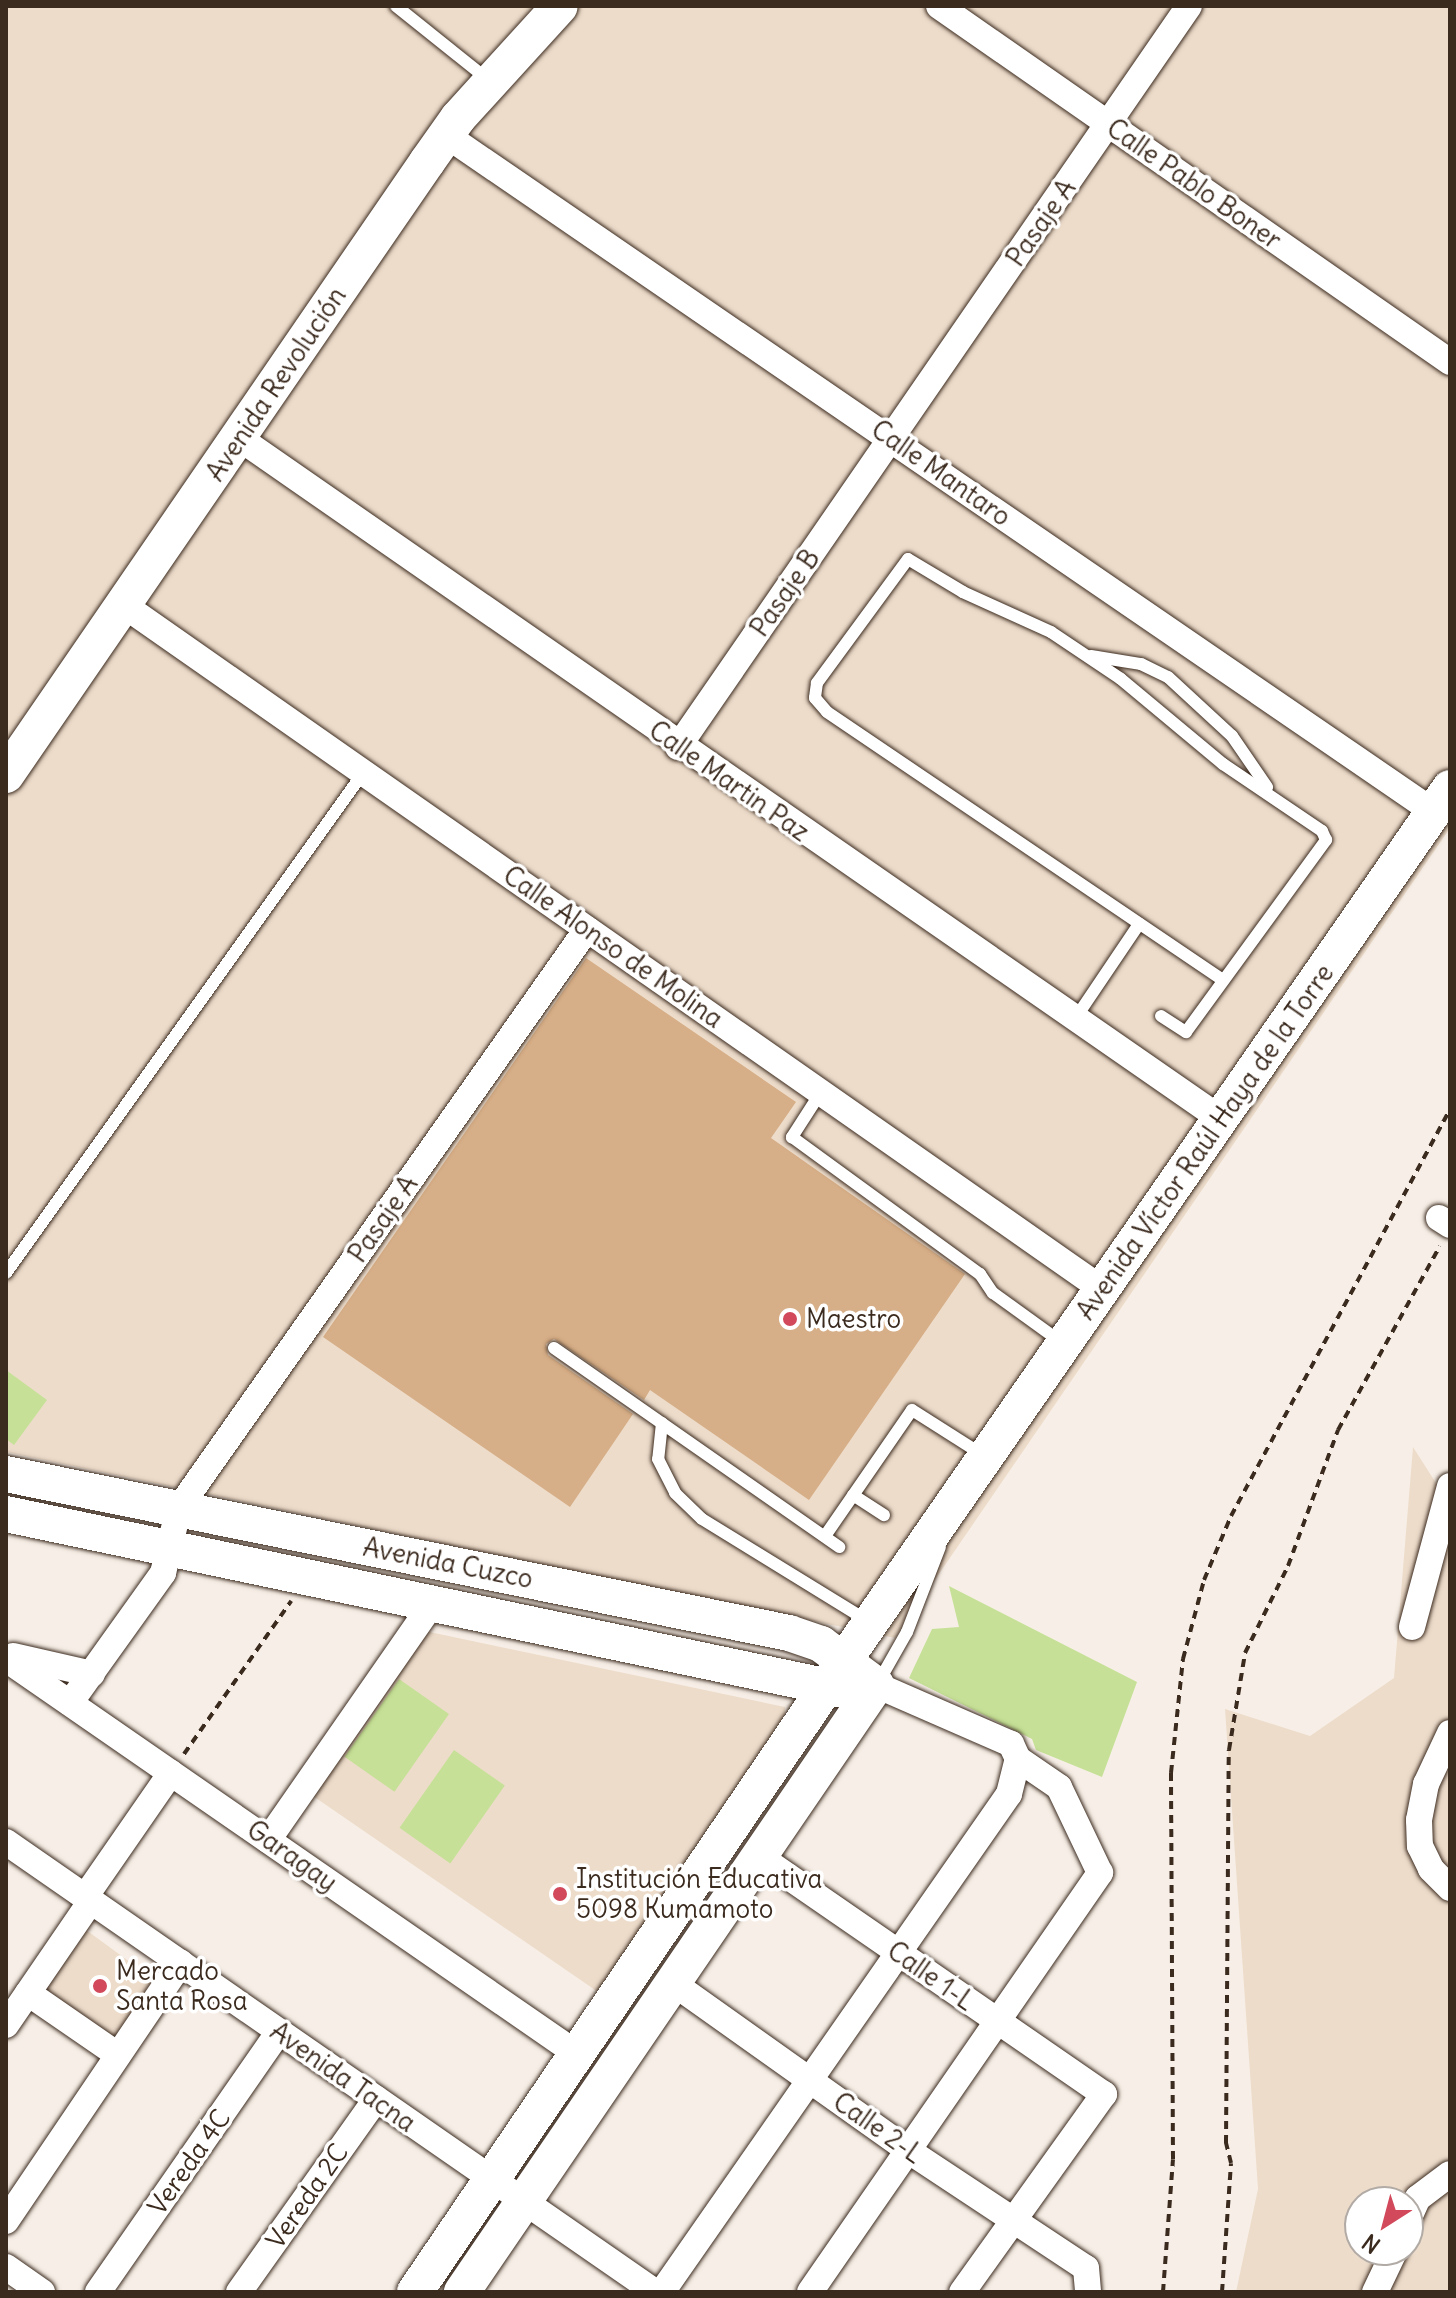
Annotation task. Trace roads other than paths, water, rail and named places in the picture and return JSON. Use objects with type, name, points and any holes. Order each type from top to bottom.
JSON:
[{"type":"street","name":"Avenida Revolución","points":[[6,775],[446,135],[560,6]]},
{"type":"street","name":"Calle Pablo Boner","points":[[939,6],[1450,362]]},
{"type":"street","name":"Pasaje A","points":[[892,439],[1189,6]]},
{"type":"street","name":"Calle Mantaro","points":[[446,135],[892,439],[1442,800]]},
{"type":"street","name":"Calle Martin Paz","points":[[239,438],[678,747],[1221,1119]]},
{"type":"street","name":"Pasaje B","points":[[678,747],[892,439]]},
{"type":"street","name":"Calle Alonso de Molina","points":[[125,606],[1102,1289]]},
{"type":"street","name":"Avenida Víctor Raúl Haya de la Torre","points":[[415,2292],[870,1623],[1442,800]]},
{"type":"street","name":"Pasaje A","points":[[179,1508],[587,929]]},
{"type":"street","name":"Avenida Cuzco","points":[[6,1474],[789,1633],[810,1639],[836,1674]]},
{"type":"street","points":[[1412,1627],[1450,1486]]},
{"type":"street","points":[[70,1703],[163,1573],[179,1508]]},
{"type":"street","name":"Avenida Cuzco","points":[[6,1514],[433,1603],[836,1674],[872,1691]]},
{"type":"street","points":[[268,1840],[433,1603]]},
{"type":"street","points":[[6,1657],[92,1674]]},
{"type":"street","name":"Garagay","points":[[6,1657],[577,2054]]},
{"type":"street","name":"Avenida Víctor Raúl Haya de la Torre","points":[[462,2292],[872,1691]]},
{"type":"street","points":[[810,2292],[1100,1873],[1059,1787],[1018,1759],[1011,1744],[872,1691]]},
{"type":"street","points":[[1450,1733],[1426,1784],[1419,1820],[1425,1857],[1450,1888]]},
{"type":"street","points":[[662,2292],[1009,1794],[1018,1759]]},
{"type":"street","points":[[6,2025],[171,1773]]},
{"type":"street","name":"Avenida Tacna","points":[[6,1842],[655,2292]]},
{"type":"street","name":"Calle 1-L","points":[[760,1857],[1104,2094],[1012,2220]]},
{"type":"street","points":[[6,2221],[181,1963]]},
{"type":"street","name":"Calle 2-L","points":[[673,1983],[909,2151],[1012,2220],[1087,2280]]},
{"type":"street","points":[[28,1993],[118,2055]]},
{"type":"street","name":"Vereda 4C","points":[[103,2290],[279,2032]]},
{"type":"street","name":"Vereda 2C","points":[[239,2292],[376,2099]]},
{"type":"street","points":[[1424,2194],[1450,2174]]},
{"type":"street","points":[[962,2292],[1012,2220]]},
{"type":"street","points":[[1377,2292],[1388,2266]]},
{"type":"street","points":[[6,2267],[33,2290]]},
{"type":"lane","points":[[396,6],[492,82]]},
{"type":"lane","points":[[1161,1016],[1186,1032],[1326,840],[1322,831],[1271,793],[1223,764],[1085,655],[1051,632],[963,592],[908,559],[817,683],[815,698],[827,712],[1223,980]]},
{"type":"lane","points":[[1085,655],[1141,664],[1168,677],[1232,736],[1271,793]]},
{"type":"lane","points":[[6,1273],[363,773]]},
{"type":"lane","points":[[1075,1019],[1139,924]]},
{"type":"lane","points":[[821,1092],[792,1137],[980,1274],[993,1293],[1064,1344]]},
{"type":"lane","points":[[554,1348],[839,1547]]},
{"type":"lane","points":[[825,1536],[912,1410],[986,1457]]},
{"type":"lane","points":[[662,1423],[658,1459],[684,1502],[702,1519],[870,1623]]},
{"type":"lane","points":[[853,1495],[884,1515]]},
{"type":"lane","name":"Avenida Víctor Raúl Haya de la Torre","points":[[872,1691],[907,1632],[959,1495]]},
{"type":"place","name":"Maestro","points":[[790,1319]]},
{"type":"place","name":"Institución Educativa 5098 Kumamoto","points":[[560,1894]]},
{"type":"place","name":"Mercado Santa Rosa","points":[[100,1986]]}]
